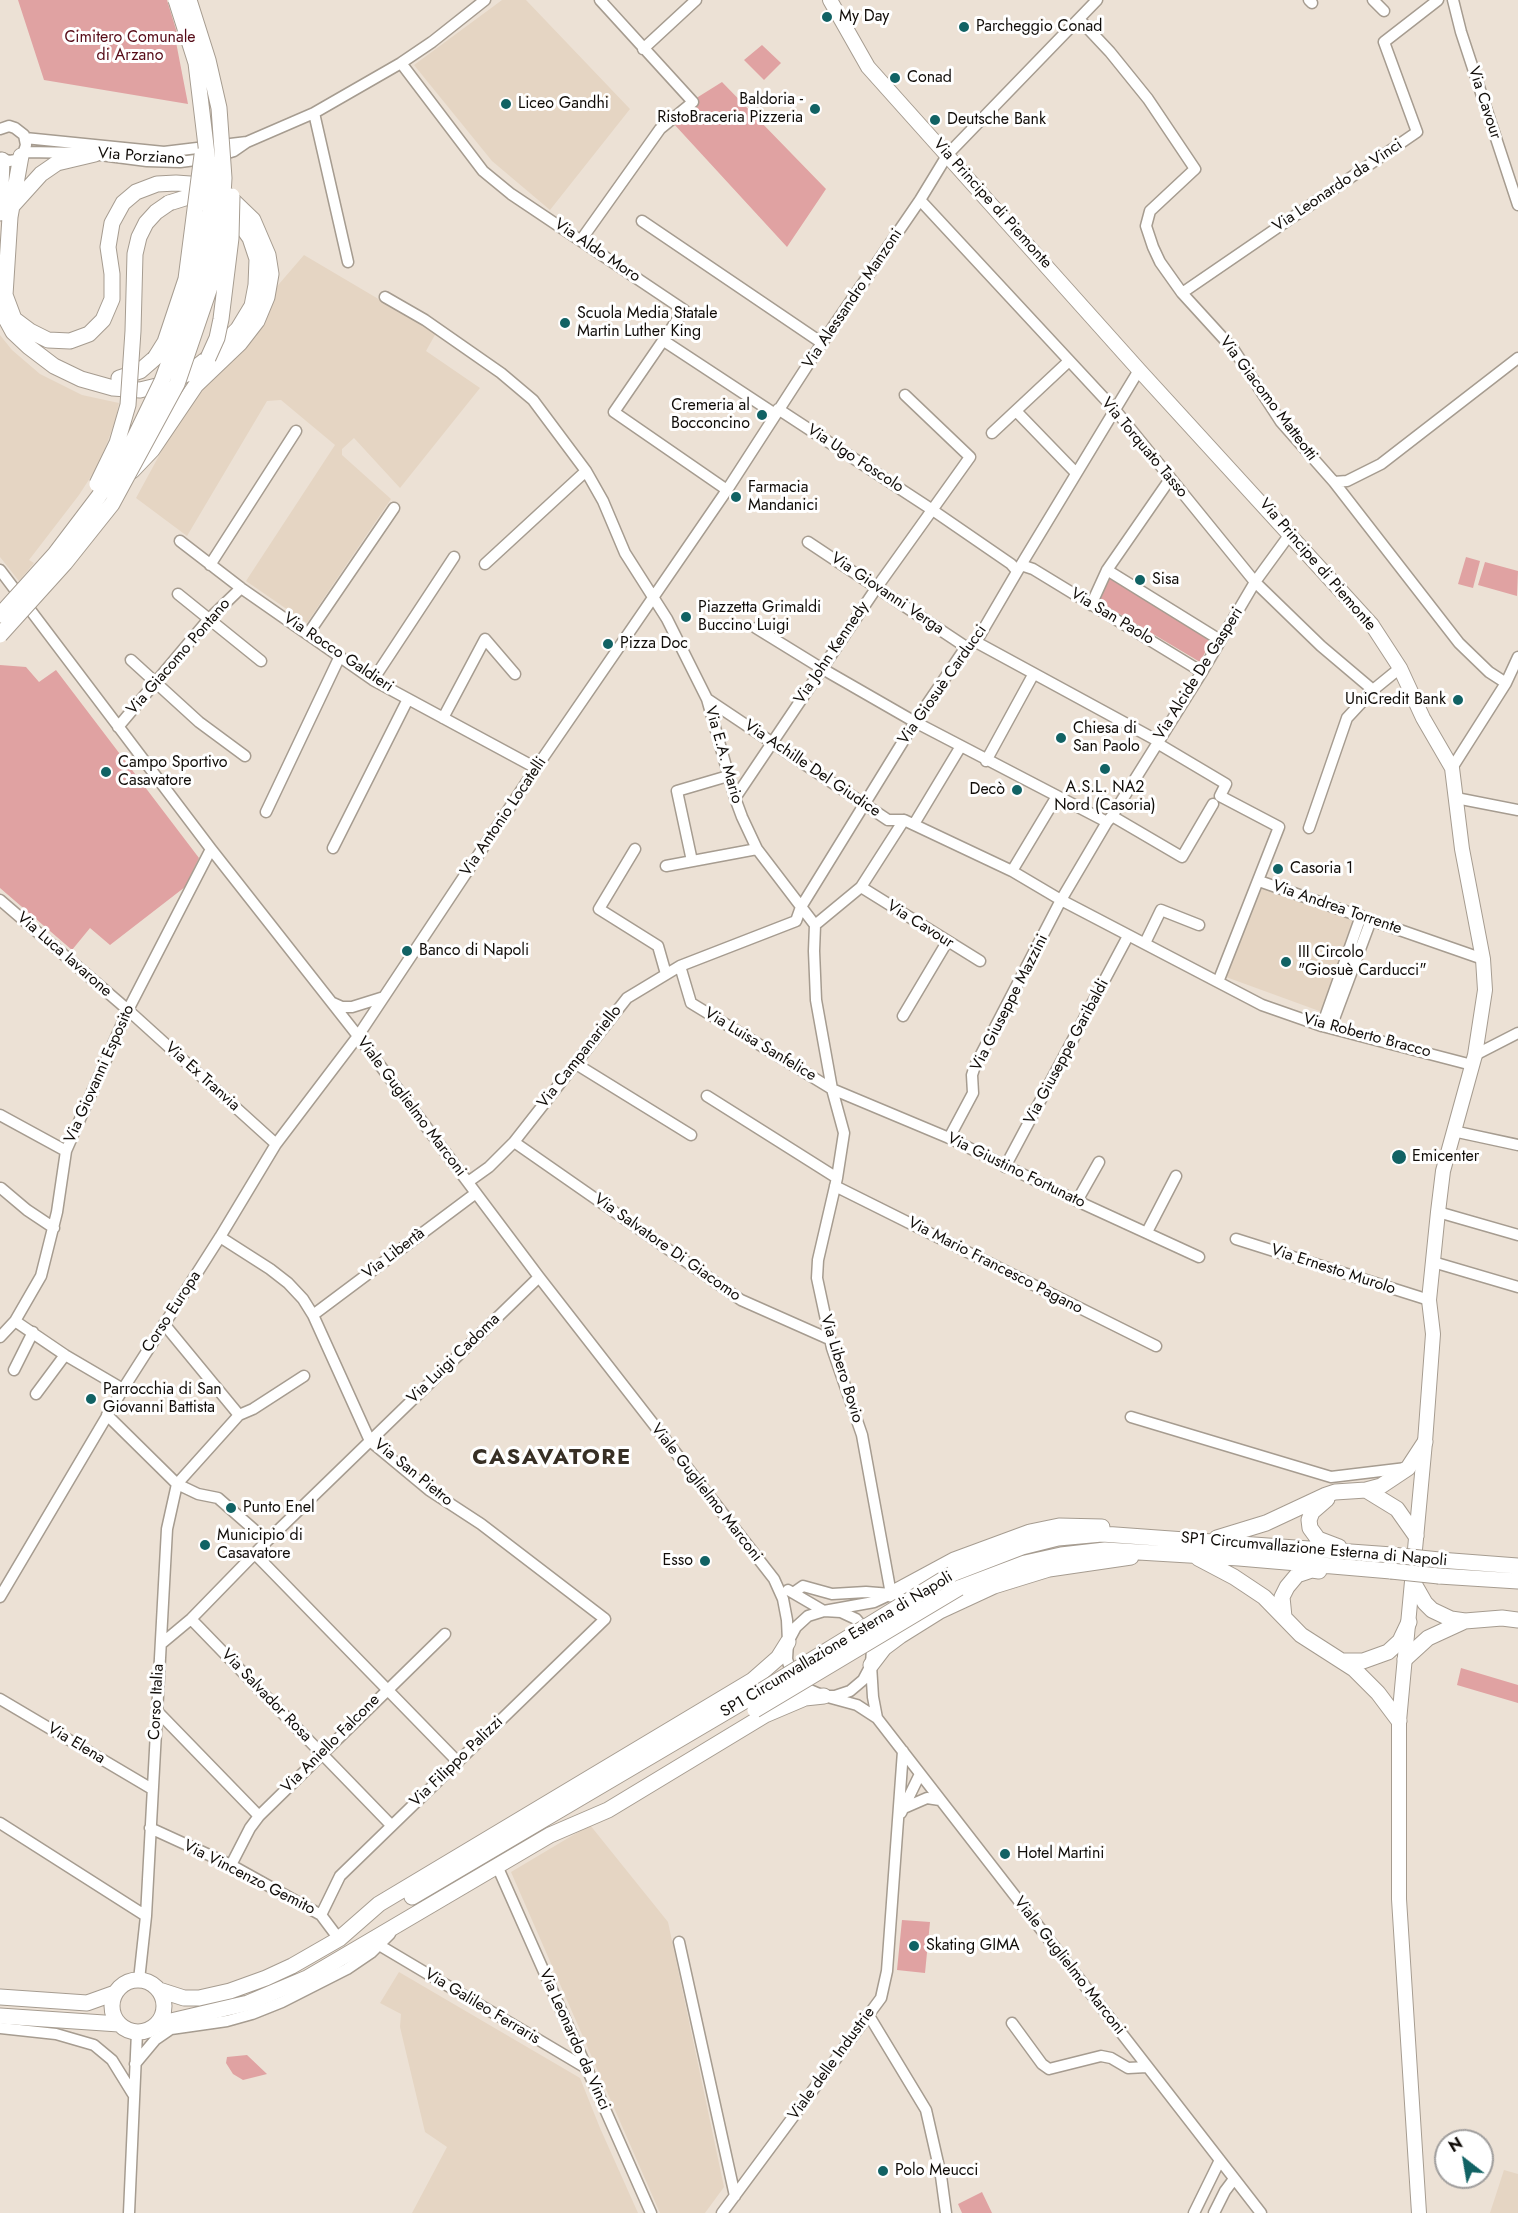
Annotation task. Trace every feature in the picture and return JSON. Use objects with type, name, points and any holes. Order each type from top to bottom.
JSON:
[{"type":"highway","points":[[0,615],[55,554],[99,496],[129,449],[162,381],[198,283],[210,211],[210,179],[195,63],[176,0]]},
{"type":"highway","points":[[189,0],[208,60],[230,155],[233,206],[221,319],[217,338],[208,358]]},
{"type":"highway","points":[[0,635],[86,538],[112,504],[177,384],[211,284],[222,212],[224,178],[219,108]]},
{"type":"highway","points":[[1,159],[3,204],[10,217],[5,295],[14,319],[22,331],[52,356],[70,367],[90,375],[122,378],[140,371],[155,358],[165,342],[186,279],[205,134]]},
{"type":"highway","points":[[3,204],[23,154]]},
{"type":"highway","points":[[3,204],[57,163],[95,154]]},
{"type":"highway","points":[[14,319],[30,332],[48,340],[70,341],[88,334],[103,320],[112,299],[112,274],[108,248],[112,223],[123,203],[136,192],[157,184],[204,185],[227,195],[253,220],[268,255],[271,274],[267,297],[257,321],[240,343],[196,385],[153,450],[131,472]]},
{"type":"highway","points":[[0,308],[5,320],[29,347],[54,366],[81,379],[113,388],[140,390],[165,384],[189,373],[208,358],[238,329],[252,306],[257,259],[250,238],[238,221],[227,211],[202,197],[184,198],[169,203],[146,223],[139,237],[135,254],[133,331],[128,405],[117,443],[82,518]]},
{"type":"highway","points":[[1205,1540],[1266,1523],[1326,1495],[1366,1490],[1393,1479],[1408,1468],[1425,1443]]},
{"type":"highway","points":[[1366,1490],[1397,1509],[1416,1536]]},
{"type":"highway","points":[[1343,1492],[1329,1498],[1312,1512],[1309,1520],[1310,1528],[1318,1539],[1359,1561]]},
{"type":"highway","points":[[891,1594],[954,1560],[1030,1532],[1059,1526],[1080,1525],[1118,1528],[1149,1536]]},
{"type":"highway","name":"SP1 Circumvallazione Esterna di Napoli","points":[[550,1835],[952,1574],[1023,1547],[1058,1539],[1102,1534],[1205,1540],[1359,1561]]},
{"type":"highway","name":"SP1 Circumvallazione Esterna di Napoli","points":[[339,1939],[538,1823],[959,1588],[1025,1563],[1061,1555],[1105,1550],[1391,1563],[1439,1560],[1517,1570]]},
{"type":"highway","points":[[871,1665],[884,1648],[900,1636],[940,1611],[994,1587],[1049,1569],[1157,1553]]},
{"type":"highway","points":[[1193,1555],[1234,1576],[1264,1597],[1301,1635],[1342,1661],[1365,1679],[1399,1721]]},
{"type":"highway","points":[[1284,1617],[1282,1597],[1297,1575],[1312,1570],[1335,1571],[1359,1561]]},
{"type":"highway","name":"SP1 Circumvallazione Esterna di Napoli","points":[[1391,1563],[1438,1576],[1517,1570]]},
{"type":"highway","points":[[1413,1582],[1425,1603],[1432,1610],[1451,1619],[1518,1620]]},
{"type":"highway","points":[[1406,1659],[1428,1638],[1465,1621]]},
{"type":"highway","points":[[1342,1661],[1363,1661],[1393,1649],[1400,1641],[1409,1622]]},
{"type":"highway","points":[[159,1990],[184,1998],[199,1998],[230,1991],[266,1978],[339,1939],[379,1904],[753,1680],[778,1658],[788,1642]]},
{"type":"highway","points":[[115,1993],[112,2009],[119,2024],[125,2029],[137,2032],[150,2029],[158,2024],[224,2010],[276,1993],[399,1926],[550,1835],[609,1810],[765,1715],[805,1698],[824,1696]]},
{"type":"highway","points":[[0,1997],[87,2003],[115,1993],[127,1982],[140,1980],[153,1983],[164,1998],[165,2007],[158,2024]]},
{"type":"highway","points":[[0,2016],[119,2024]]},
{"type":"main road","name":"Via Principe di Piemonte","points":[[830,0],[868,67],[1139,370],[1372,625],[1400,668],[1423,718],[1452,768],[1462,849],[1483,959],[1485,990],[1474,1060],[1443,1171],[1438,1212],[1429,1300],[1433,1334],[1425,1443],[1399,1721],[1399,1899],[1419,2213]]},
{"type":"street","points":[[248,142],[314,113],[400,63],[432,42],[484,0]]},
{"type":"street","points":[[581,240],[660,129],[693,102],[600,0]]},
{"type":"street","points":[[643,49],[696,0]]},
{"type":"street","points":[[1078,0],[1088,10]]},
{"type":"street","name":"Via Alessandro Manzoni","points":[[653,599],[822,343],[920,200],[948,154],[1096,0]]},
{"type":"street","points":[[1373,0],[1384,11]]},
{"type":"street","name":"Via Leonardo da Vinci","points":[[1182,293],[1417,132],[1384,42],[1438,0]]},
{"type":"street","name":"Via Cavour","points":[[1453,0],[1461,32],[1518,205]]},
{"type":"street","name":"Via Giacomo Matteotti","points":[[1079,20],[1110,52],[1148,99],[1196,170],[1150,212],[1146,226],[1160,262],[1182,293],[1234,350],[1281,422],[1334,482],[1459,643],[1490,672],[1506,683]]},
{"type":"street","name":"Via Aldo Moro","points":[[400,63],[483,171],[511,194],[684,310],[664,341]]},
{"type":"street","points":[[314,113],[348,262]]},
{"type":"street","name":"Via Porziano","points":[[0,129],[9,126],[15,128],[21,131],[25,138],[164,152],[248,142]]},
{"type":"street","points":[[23,154],[25,138]]},
{"type":"street","name":"Via Porziano","points":[[1,159],[16,160],[23,154],[95,154],[147,161],[180,162],[211,158],[234,151],[248,142]]},
{"type":"street","name":"Via Torquato Tasso","points":[[920,200],[1116,411],[1255,582],[1321,645],[1373,690]]},
{"type":"street","points":[[642,221],[822,343]]},
{"type":"street","name":"Via E.A. Mario","points":[[385,297],[425,320],[517,386],[539,408],[586,471],[603,501],[625,553],[667,619],[707,699],[735,798],[757,849],[801,907]]},
{"type":"street","points":[[727,490],[614,412],[664,341],[777,412]]},
{"type":"street","points":[[1334,482],[1347,481],[1381,464],[1518,358]]},
{"type":"street","points":[[992,433],[1069,361]]},
{"type":"street","name":"Via Giosuè Carducci","points":[[801,907],[915,722],[971,644],[1019,568],[1139,370]]},
{"type":"street","points":[[905,395],[970,457],[931,509]]},
{"type":"street","points":[[1016,411],[1076,473]]},
{"type":"street","name":"Via Ugo Foscolo","points":[[777,412],[931,509],[1019,568]]},
{"type":"street","points":[[210,565],[296,431]]},
{"type":"street","points":[[485,564],[586,471]]},
{"type":"street","points":[[1091,605],[1107,570],[1170,479]]},
{"type":"street","points":[[308,634],[394,508]]},
{"type":"street","name":"Via John Kennedy","points":[[735,798],[931,509]]},
{"type":"street","name":"Via Alcide De Gasperi","points":[[1061,900],[1255,582],[1290,534]]},
{"type":"street","name":"Via Rocco Galdieri","points":[[180,542],[241,588],[373,680],[536,768]]},
{"type":"street","name":"Via Giovanni Verga","points":[[808,542],[971,644],[1157,742],[1226,784],[1220,796],[1279,827],[1259,881]]},
{"type":"street","points":[[373,680],[454,557]]},
{"type":"street","name":"Via San Paolo","points":[[1019,568],[1034,569],[1202,672]]},
{"type":"street","name":"Viale Guglielmo Marconi","points":[[0,570],[211,849],[358,1036],[539,1277],[774,1579],[783,1599],[788,1642]]},
{"type":"street","points":[[1107,570],[1220,640]]},
{"type":"street","name":"Via Giacomo Pontano","points":[[118,727],[208,620],[241,588]]},
{"type":"street","points":[[178,594],[261,661]]},
{"type":"street","name":"Via Antonio Locatelli","points":[[358,1036],[536,768],[653,599]]},
{"type":"street","points":[[756,628],[821,668],[986,761],[1109,819],[1182,857],[1213,804]]},
{"type":"street","points":[[443,718],[484,639],[515,674]]},
{"type":"street","points":[[266,812],[340,656]]},
{"type":"street","points":[[1452,768],[1506,683],[1518,657]]},
{"type":"street","points":[[131,660],[199,722],[245,756]]},
{"type":"street","points":[[1309,828],[1347,718],[1373,690],[1400,668]]},
{"type":"street","points":[[986,761],[1033,675]]},
{"type":"street","points":[[333,848],[408,699]]},
{"type":"street","name":"Via Achille Del Giudice","points":[[707,699],[888,820],[909,822],[1012,871],[1128,936],[1263,1005]]},
{"type":"street","points":[[801,907],[815,925],[861,888],[961,746]]},
{"type":"street","points":[[692,861],[677,791],[728,776]]},
{"type":"street","points":[[1012,871],[1057,796]]},
{"type":"street","points":[[1456,798],[1518,810]]},
{"type":"street","name":"Via Giovanni Esposito","points":[[0,1337],[15,1321],[41,1276],[54,1228],[66,1151],[128,1010],[211,849]]},
{"type":"street","points":[[635,849],[599,909],[658,946],[666,974]]},
{"type":"street","points":[[666,866],[757,849]]},
{"type":"street","points":[[1218,982],[1259,881]]},
{"type":"street","name":"Via Andrea Torrente","points":[[1259,881],[1483,959]]},
{"type":"street","name":"Via Cavour","points":[[861,888],[980,961]]},
{"type":"street","name":"Via Luca Iavarone","points":[[0,900],[128,1010]]},
{"type":"street","name":"Via Giuseppe Mazzini","points":[[950,1138],[973,1093],[972,1076],[975,1066],[1061,900]]},
{"type":"street","name":"Via Campanariello","points":[[468,1182],[489,1167],[514,1142],[627,998],[680,966],[796,921],[801,907]]},
{"type":"street","points":[[1145,943],[1161,910],[1199,925]]},
{"type":"street","points":[[1326,1027],[1366,918]]},
{"type":"street","name":"Via Libero Bovio","points":[[815,925],[816,1000],[832,1089],[844,1133],[836,1182],[818,1260],[817,1278],[829,1339],[862,1435],[891,1594]]},
{"type":"street","name":"Via Giuseppe Garibaldi","points":[[1005,1167],[1128,936]]},
{"type":"street","points":[[903,1016],[947,942]]},
{"type":"street","name":"Via Luisa Sanfelice","points":[[680,966],[691,1003],[832,1089]]},
{"type":"street","points":[[332,1003],[342,1007],[352,1007],[384,997]]},
{"type":"street","name":"Via Roberto Bracco","points":[[1263,1005],[1326,1027],[1474,1060]]},
{"type":"street","name":"Via Ex Tranvia","points":[[128,1010],[276,1144]]},
{"type":"street","points":[[1474,1060],[1518,1033]]},
{"type":"street","name":"Corso Europa","points":[[0,1597],[107,1415],[276,1144],[358,1036]]},
{"type":"street","points":[[576,1065],[691,1135]]},
{"type":"street","name":"Via Giustino Fortunato","points":[[832,1089],[950,1138],[1005,1167],[1199,1257]]},
{"type":"street","name":"Via Mario Francesco Pagano","points":[[707,1096],[836,1182],[1156,1346]]},
{"type":"street","points":[[0,1115],[66,1151]]},
{"type":"street","points":[[1453,1131],[1518,1145]]},
{"type":"street","name":"Via Salvatore Di Giacomo","points":[[514,1142],[741,1300],[829,1339]]},
{"type":"street","points":[[1077,1201],[1099,1162]]},
{"type":"street","points":[[1147,1232],[1176,1176]]},
{"type":"street","points":[[1,1188],[27,1210],[54,1228]]},
{"type":"street","name":"Via Libertà","points":[[313,1315],[476,1192]]},
{"type":"street","points":[[1438,1212],[1518,1235]]},
{"type":"street","name":"Via San Pietro","points":[[220,1237],[288,1283],[303,1299],[313,1315],[370,1441],[429,1490],[481,1524],[605,1619]]},
{"type":"street","name":"Via Ernesto Murolo","points":[[1236,1239],[1429,1300]]},
{"type":"street","points":[[1433,1262],[1518,1287]]},
{"type":"street","name":"Via Luigi Cadoma","points":[[370,1441],[539,1277]]},
{"type":"street","points":[[15,1321],[65,1355],[123,1389]]},
{"type":"street","points":[[164,1324],[239,1415]]},
{"type":"street","points":[[14,1370],[33,1332]]},
{"type":"street","points":[[36,1394],[65,1355]]},
{"type":"street","points":[[160,1644],[167,1529],[177,1484],[239,1415],[253,1409],[304,1376]]},
{"type":"street","points":[[107,1415],[177,1484],[198,1494],[218,1498],[267,1541]]},
{"type":"street","points":[[1131,1417],[1331,1477],[1408,1468]]},
{"type":"street","name":"Corso Italia","points":[[140,1980],[146,1916],[160,1644],[192,1619],[267,1541],[370,1441]]},
{"type":"street","points":[[255,1554],[457,1761]]},
{"type":"street","name":"Viale Guglielmo Marconi","points":[[774,1579],[824,1611]]},
{"type":"street","points":[[793,1593],[803,1586],[832,1594],[867,1592],[891,1594]]},
{"type":"street","points":[[824,1611],[841,1612],[856,1620],[867,1632],[872,1648],[871,1665],[863,1680],[850,1691],[835,1696],[824,1696],[803,1687],[792,1675],[787,1659],[788,1642],[796,1627],[808,1616],[824,1611],[874,1602],[891,1594]]},
{"type":"street","name":"Via Salvador Rosa","points":[[192,1619],[391,1825]]},
{"type":"street","name":"Via Filippo Palizzi","points":[[321,1915],[340,1876],[605,1619]]},
{"type":"street","name":"Via Aniello Falcone","points":[[231,1865],[250,1828],[259,1816],[445,1634]]},
{"type":"street","name":"Viale Guglielmo Marconi","points":[[871,1665],[877,1718]]},
{"type":"street","name":"Viale Guglielmo Marconi","points":[[824,1696],[857,1705],[877,1718],[1261,2213]]},
{"type":"street","name":"Via Elena","points":[[0,1699],[152,1789]]},
{"type":"street","points":[[157,1711],[259,1816]]},
{"type":"street","name":"Viale delle Industrie","points":[[722,2213],[881,1998],[887,1971],[901,1813],[903,1751]]},
{"type":"street","points":[[901,1813],[920,1774]]},
{"type":"street","points":[[901,1813],[927,1798],[940,1800]]},
{"type":"street","points":[[0,1823],[146,1916]]},
{"type":"street","name":"Via Vincenzo Gemito","points":[[150,1828],[231,1865],[321,1915],[339,1939]]},
{"type":"street","name":"Via Leonardo da Vinci","points":[[498,1868],[651,2213]]},
{"type":"street","points":[[135,2064],[155,2040],[171,2029],[227,2020],[272,2006],[347,1969],[379,1946],[399,1926]]},
{"type":"street","points":[[679,1942],[735,2196]]},
{"type":"street","name":"Via Galileo Ferraris","points":[[379,1946],[586,2068]]},
{"type":"street","points":[[868,2014],[926,2110],[941,2176],[946,2213]]},
{"type":"street","points":[[1012,2023],[1042,2064],[1049,2069],[1101,2056],[1110,2058],[1128,2068],[1147,2067]]},
{"type":"street","points":[[0,2028],[56,2034],[94,2045],[112,2060],[134,2094]]},
{"type":"street","points":[[129,2213],[137,2032]]},
{"type":"street","points":[[1194,2213],[1220,2160]]},
{"type":"street","points":[[1214,2213],[1234,2179]]},
{"type":"shaded area","points":[[502,0],[526,0],[630,109],[550,210],[492,161],[414,65]]},
{"type":"shaded area","points":[[304,255],[436,333],[426,351],[480,388],[400,488],[354,438],[342,449],[342,455],[391,499],[307,623],[246,581],[335,445],[281,400],[267,401],[187,536],[136,498],[179,419],[273,291]]},
{"type":"shaded area","points":[[0,335],[12,350],[40,374],[82,395],[119,403],[115,422],[99,464],[79,495],[29,560],[34,563],[19,581],[0,557]]},
{"type":"shaded area","name":"III Circolo \"Giosuè Carducci\"","points":[[1259,886],[1355,921],[1322,1012],[1226,977]]},
{"type":"shaded area","points":[[590,1825],[668,1922],[724,2187],[705,2213],[660,2213],[511,1872]]},
{"type":"shaded area","points":[[399,1972],[580,2078],[638,2213],[412,2213],[447,2147],[425,2132],[400,2027],[401,2014],[380,2003]]},
{"type":"shaded area","points":[[1504,2170],[1518,2174],[1518,2213],[1490,2213]]},
{"type":"green space","name":"Cimitero Comunale di Arzano","points":[[18,0],[167,0],[178,36],[175,37],[188,104],[44,80]]},
{"type":"green space","points":[[762,45],[781,63],[764,80],[744,60]]},
{"type":"green space","points":[[722,82],[826,189],[787,247],[673,123],[698,97]]},
{"type":"green space","points":[[1466,557],[1480,561],[1473,588],[1458,584]]},
{"type":"green space","points":[[1485,562],[1518,571],[1517,596],[1478,585]]},
{"type":"green space","points":[[1109,577],[1211,641],[1200,662],[1096,600]]},
{"type":"green space","name":"Campo Sportivo Casavatore","points":[[0,665],[26,667],[39,682],[56,670],[199,858],[185,887],[110,945],[90,928],[72,950],[0,888]]},
{"type":"green space","points":[[1461,1668],[1518,1685],[1518,1703],[1457,1685]]},
{"type":"green space","name":"Skating GIMA","points":[[902,1920],[930,1922],[925,1973],[897,1970]]},
{"type":"green space","points":[[247,2055],[267,2074],[243,2080],[233,2074],[226,2063],[227,2057]]},
{"type":"green space","points":[[982,2192],[992,2213],[962,2213],[958,2204]]},
{"type":"place","name":"My Day","points":[[827,17]]},
{"type":"place","name":"Parcheggio Conad","points":[[964,27]]},
{"type":"place","name":"Conad","points":[[895,78]]},
{"type":"place","name":"Liceo Gandhi","points":[[506,104]]},
{"type":"place","name":"Baldoria - RistoBraceria Pizzeria","points":[[815,109]]},
{"type":"place","name":"Deutsche Bank","points":[[935,120]]},
{"type":"place","name":"Scuola Media Statale Martin Luther King","points":[[565,323]]},
{"type":"place","name":"Cremeria al Bocconcino","points":[[762,415]]},
{"type":"place","name":"Farmacia Mandanici","points":[[736,497]]},
{"type":"place","name":"Sisa","points":[[1140,580]]},
{"type":"place","name":"Piazzetta Grimaldi Buccino Luigi","points":[[686,617]]},
{"type":"place","name":"Pizza Doc","points":[[608,644]]},
{"type":"place","name":"UniCredit Bank","points":[[1458,700]]},
{"type":"place","name":"Chiesa di San Paolo","points":[[1061,738]]},
{"type":"place","name":"A.S.L. NA2 Nord (Casoria)","points":[[1105,769]]},
{"type":"place","name":"Campo Sportivo Casavatore","points":[[106,772]]},
{"type":"place","name":"Decò","points":[[1017,790]]},
{"type":"place","name":"Casoria 1","points":[[1278,869]]},
{"type":"place","name":"Banco di Napoli","points":[[407,951]]},
{"type":"place","name":"III Circolo \"Giosuè Carducci\"","points":[[1286,962]]},
{"type":"place","name":"Emicenter","points":[[1399,1157]]},
{"type":"place","name":"Parrocchia di San Giovanni Battista","points":[[91,1399]]},
{"type":"place","name":"Punto Enel","points":[[231,1508]]},
{"type":"place","name":"Municipio di Casavatore","points":[[205,1545]]},
{"type":"place","name":"Esso","points":[[705,1561]]},
{"type":"place","name":"Hotel Martini","points":[[1005,1854]]},
{"type":"place","name":"Skating GIMA","points":[[914,1946]]},
{"type":"place","name":"Polo Meucci","points":[[883,2171]]},
{"type":"district","name":"CASAVATORE","points":[[552,1459]]}]
